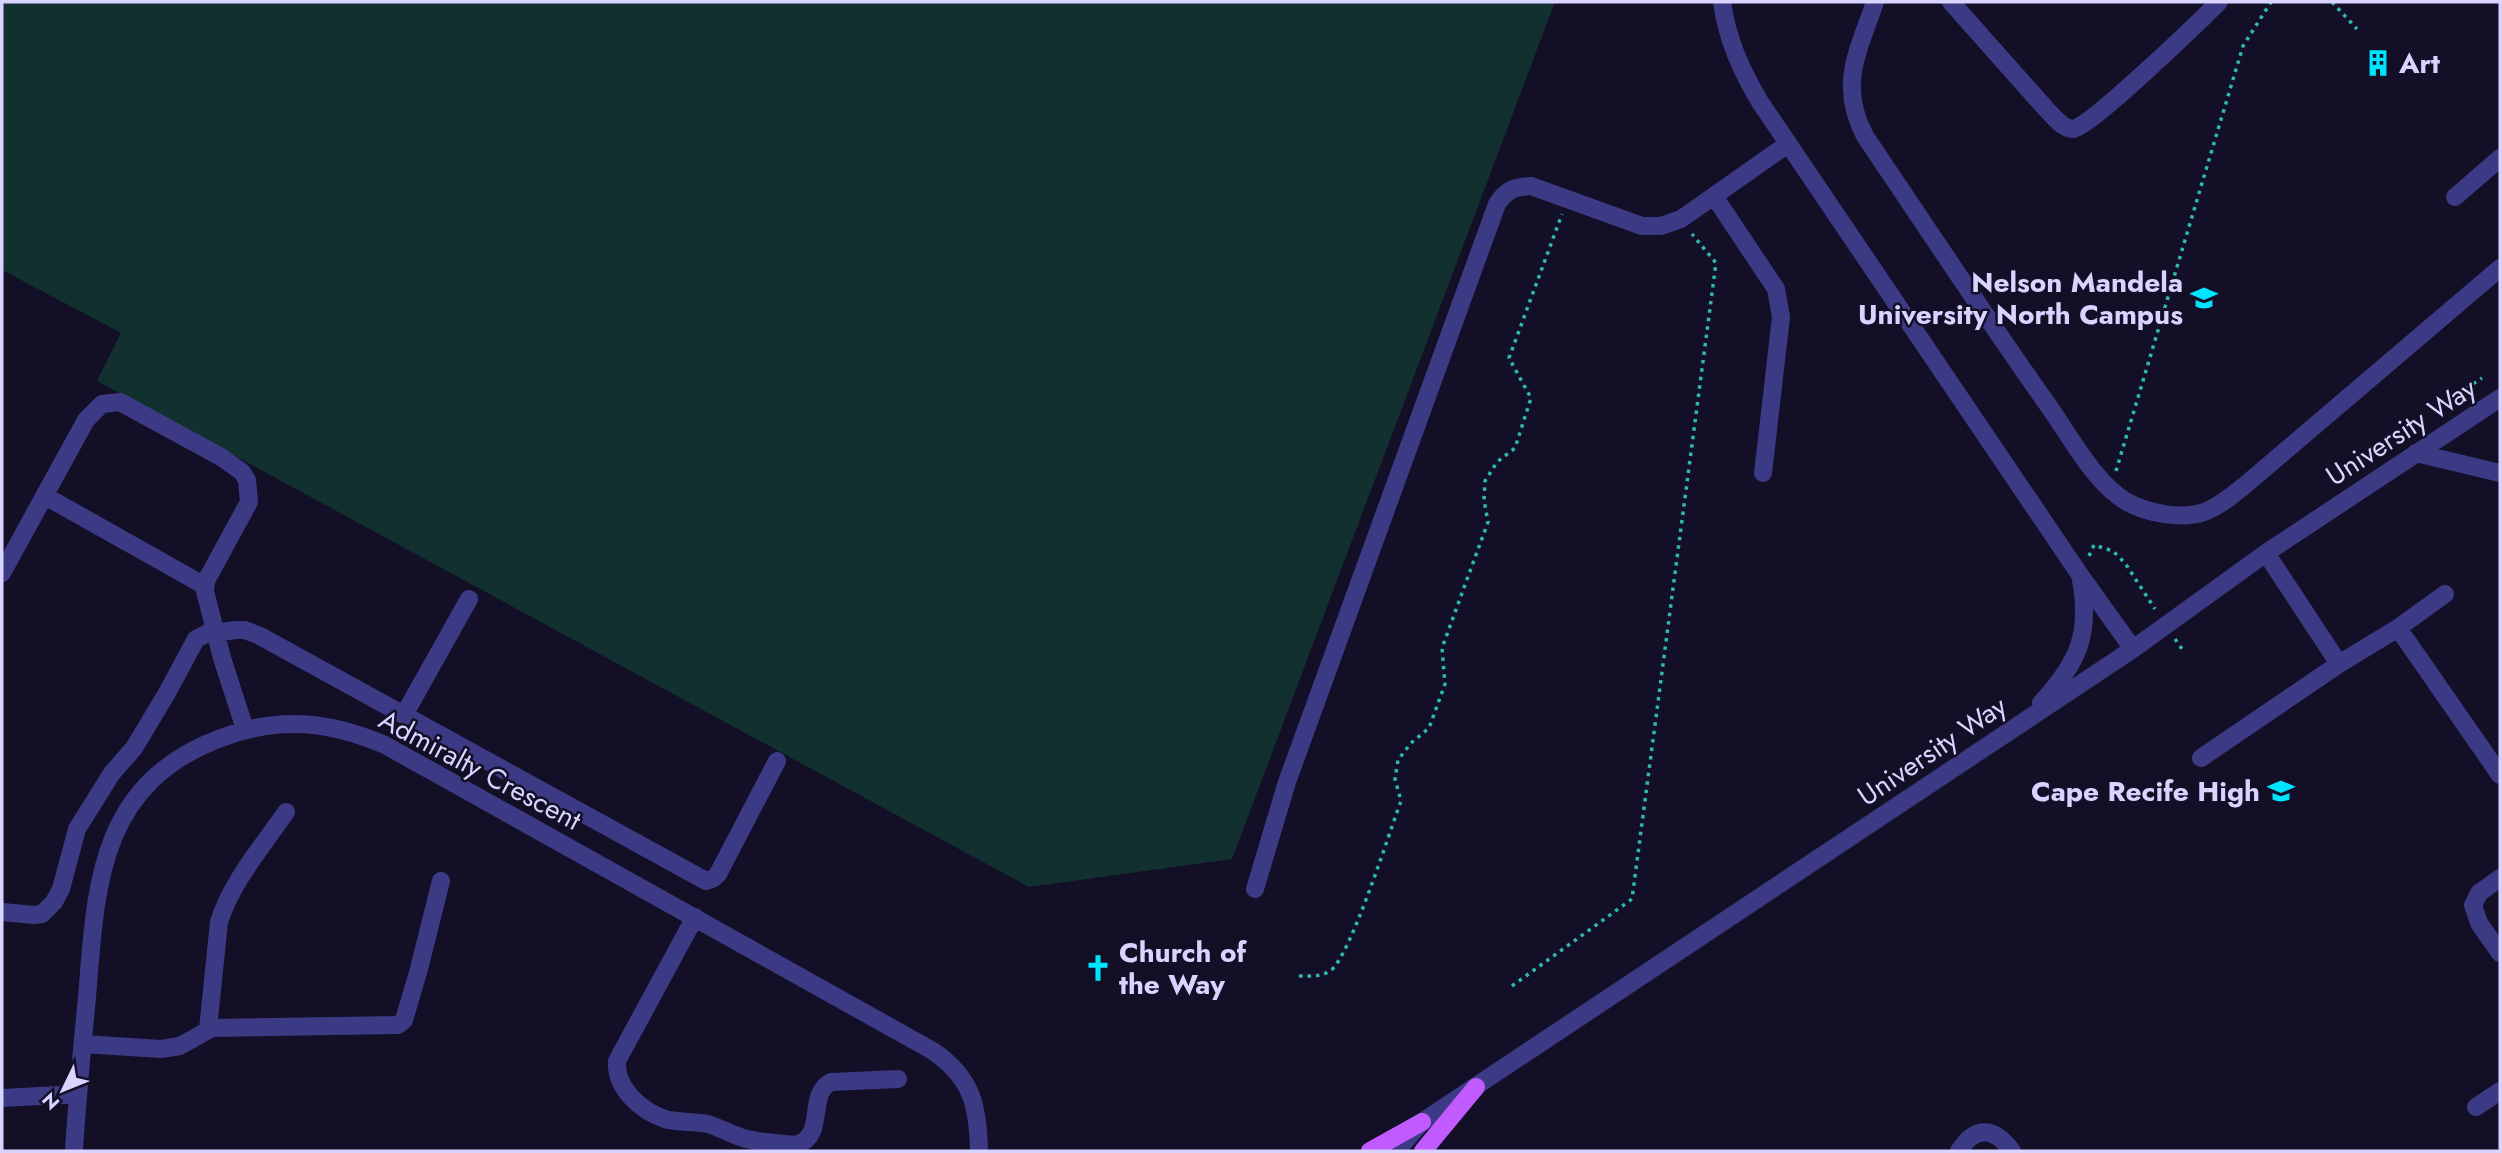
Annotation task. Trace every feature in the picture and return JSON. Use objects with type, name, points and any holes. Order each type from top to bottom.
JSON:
[{"type":"main road","points":[[1423,1151],[1476,1087]]},
{"type":"main road","points":[[1370,1151],[1422,1122]]},
{"type":"street","points":[[1722,2],[1731,43],[1745,77],[2080,575],[2133,649]]},
{"type":"street","points":[[1875,2],[1858,51],[1850,88],[1856,120],[2016,360],[2091,466],[2111,490],[2129,503],[2168,514],[2193,515],[2214,507],[2244,486],[2500,268]]},
{"type":"street","points":[[1951,2],[2047,110],[2073,129],[2080,128],[2103,109],[2219,2]]},
{"type":"street","points":[[1255,889],[1287,782],[1497,204],[1504,194],[1515,187],[1531,186],[1642,226],[1661,226],[1681,219],[1788,144]]},
{"type":"street","points":[[2455,197],[2500,158]]},
{"type":"street","points":[[1714,196],[1776,289],[1779,303],[1781,317],[1763,474]]},
{"type":"street","name":"University Way","points":[[1396,1151],[1422,1122],[2133,649],[2266,553],[2500,398]]},
{"type":"street","points":[[2,573],[94,410],[111,402],[120,402],[221,457],[242,472],[247,480],[249,502],[212,568],[205,586],[222,658],[245,729]]},
{"type":"street","points":[[2416,453],[2500,473]]},
{"type":"street","points":[[45,496],[205,586]]},
{"type":"street","points":[[2266,553],[2339,664]]},
{"type":"street","points":[[2025,721],[2059,681],[2080,647],[2086,609],[2080,575]]},
{"type":"street","points":[[2201,758],[2445,594]]},
{"type":"street","points":[[404,715],[469,599]]},
{"type":"street","points":[[2398,628],[2500,775]]},
{"type":"street","points":[[2,912],[34,915],[48,910],[54,902],[61,889],[77,830],[94,800],[134,748],[196,639],[201,635],[245,630],[260,636],[706,881],[718,874],[777,761]]},
{"type":"street","name":"Admiralty Crescent","points":[[74,1151],[97,888],[105,858],[119,824],[132,804],[169,766],[203,744],[245,729],[270,724],[304,723],[357,733],[385,745],[917,1041],[947,1061],[960,1074],[970,1090],[978,1113],[979,1151]]},
{"type":"street","points":[[208,1029],[222,912],[234,888],[286,812]]},
{"type":"street","points":[[2500,878],[2479,893],[2473,905],[2479,923],[2500,953]]},
{"type":"street","points":[[83,1044],[173,1047],[186,1044],[208,1029],[398,1025],[404,1020],[419,969],[440,881]]},
{"type":"street","points":[[695,918],[617,1061],[618,1077],[622,1086],[635,1100],[656,1115],[667,1119],[703,1123],[746,1139],[797,1144],[804,1142],[814,1130],[819,1093],[823,1086],[831,1082],[898,1079]]},
{"type":"street","points":[[2476,1107],[2500,1091]]},
{"type":"street","points":[[2,1098],[78,1094]]},
{"type":"street","points":[[1959,1151],[1969,1139],[1984,1132],[1998,1135],[2012,1151]]},
{"type":"path","points":[[2111,490],[2243,46],[2271,2]]},
{"type":"path","points":[[2332,2],[2357,30]]},
{"type":"path","points":[[1299,976],[1317,977],[1333,970],[1342,956],[1355,928],[1401,801],[1395,779],[1398,760],[1411,743],[1429,728],[1445,684],[1442,648],[1488,522],[1484,500],[1485,481],[1497,462],[1515,448],[1531,398],[1509,358],[1568,199]]},
{"type":"path","points":[[1512,986],[1633,899],[1716,263],[1681,219]]},
{"type":"path","points":[[2080,575],[2095,545],[2113,551],[2125,563],[2182,649]]},
{"type":"green space","points":[[2,2],[1555,2],[1232,859],[1029,887],[97,381],[121,333],[2,270]]},
{"type":"place","name":"Art","points":[[2378,63]]},
{"type":"place","name":"Nelson Mandela University North Campus","points":[[2204,298]]},
{"type":"place","name":"Cape Recife High","points":[[2281,791]]},
{"type":"place","name":"Church of the Way","points":[[1098,968]]}]
